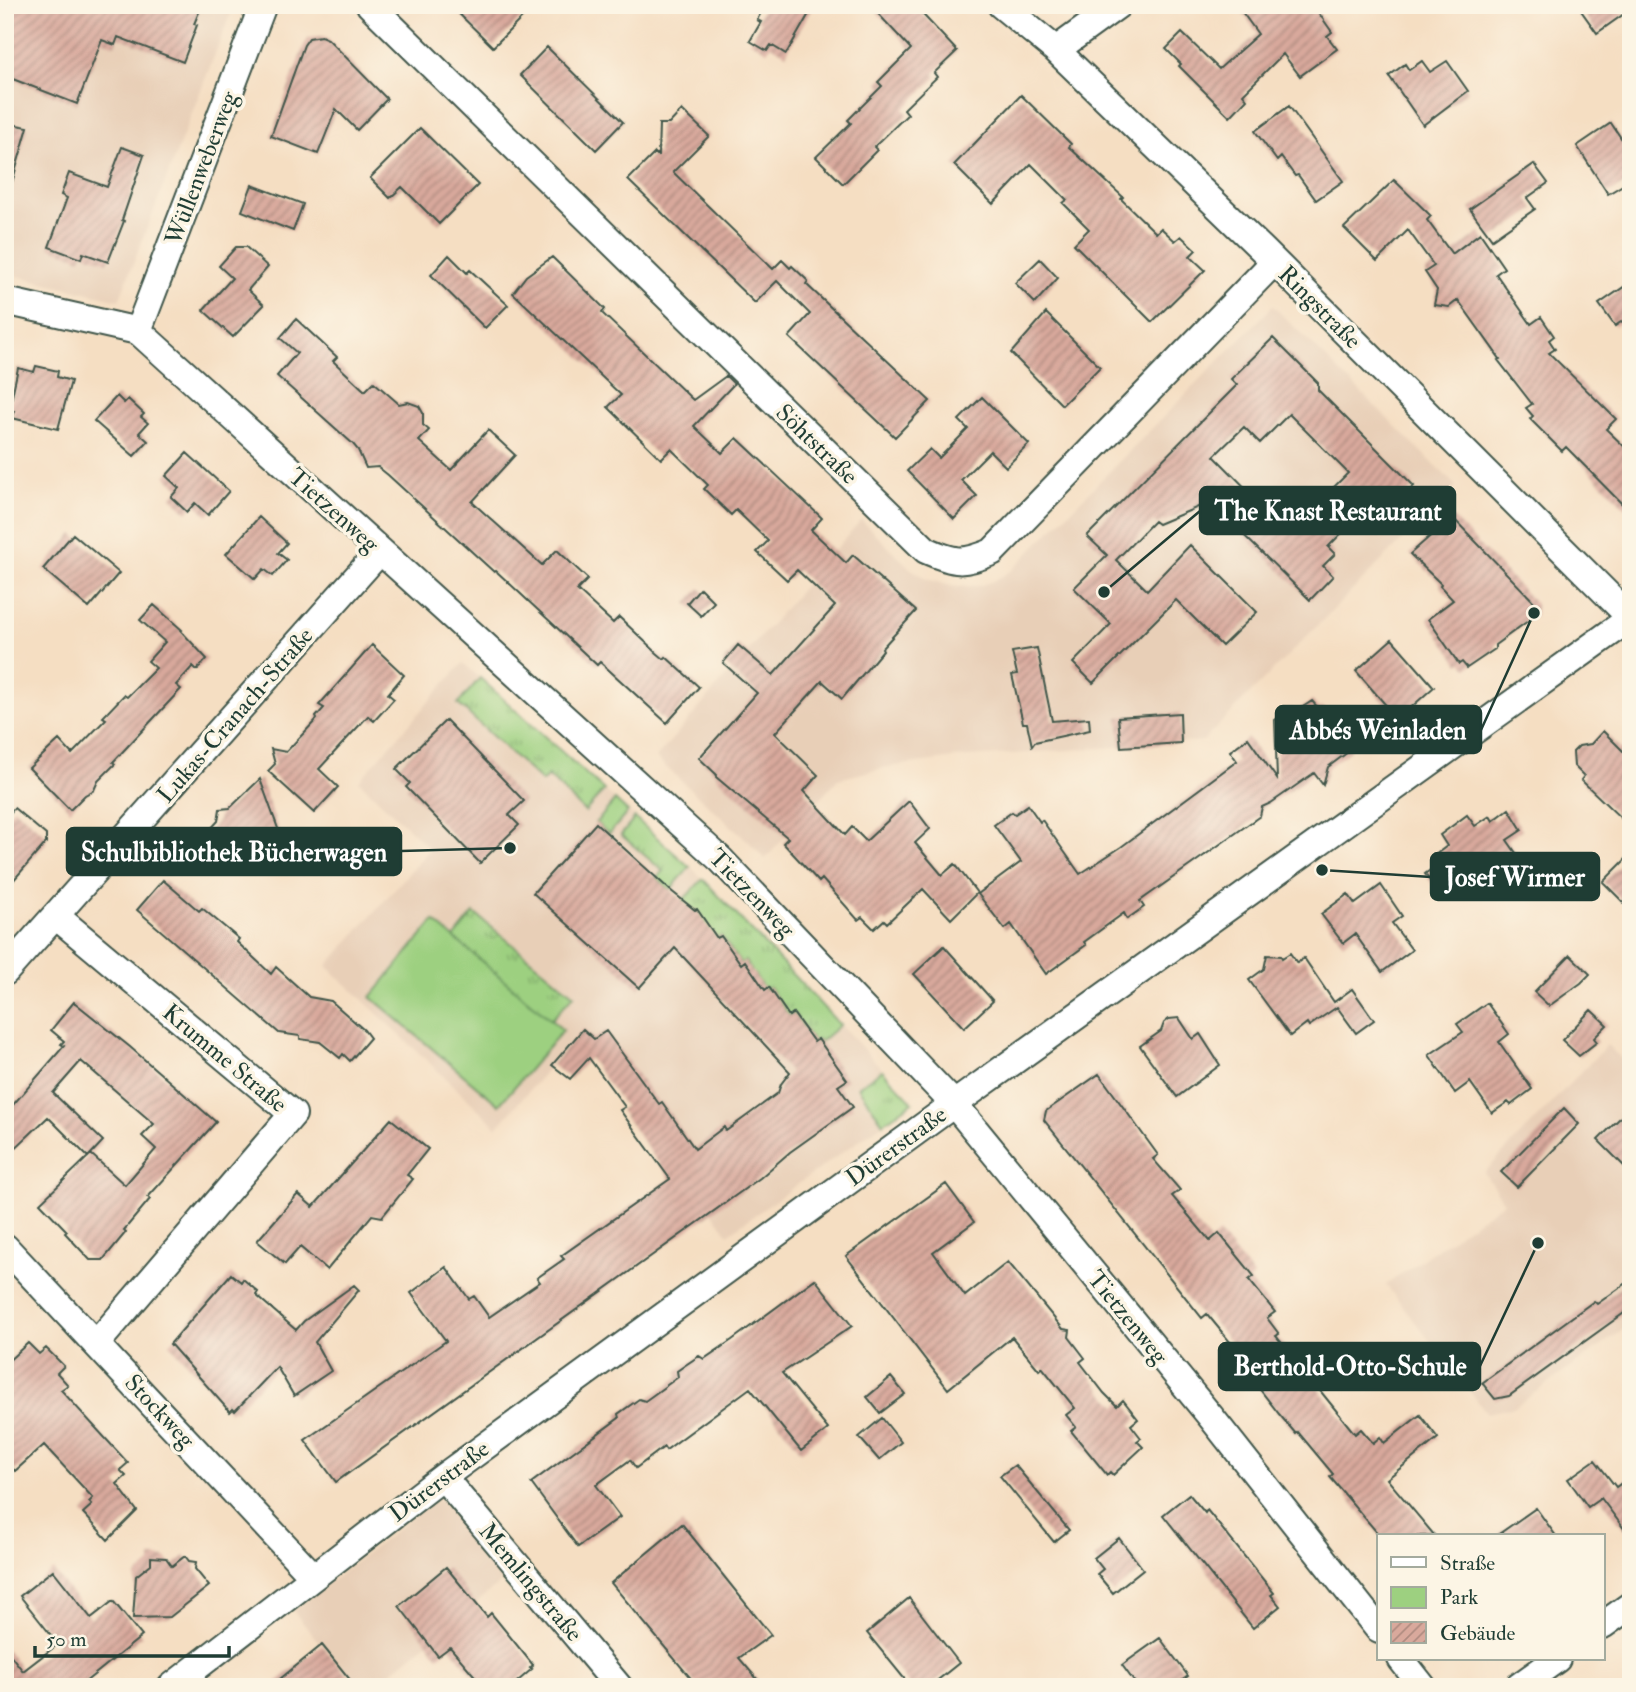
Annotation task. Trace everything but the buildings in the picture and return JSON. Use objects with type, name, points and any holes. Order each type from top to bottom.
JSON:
[{"type":"street","name":"Wüllenweberweg","points":[[138,331],[263,5]]},
{"type":"street","name":"Söhtstraße","points":[[370,5],[926,550],[948,560],[970,561],[992,552],[1274,262]]},
{"type":"street","name":"Ringstraße","points":[[1001,5],[1056,50],[1274,262],[1631,618]]},
{"type":"street","points":[[1056,50],[1118,5]]},
{"type":"street","name":"Tietzenweg","points":[[5,301],[138,331],[721,860],[954,1104],[1211,1417],[1377,1627]]},
{"type":"street","name":"Lukas-Cranach-Straße","points":[[5,972],[380,551]]},
{"type":"street","name":"Dürerstraße","points":[[171,1687],[443,1477],[954,1104],[1631,618]]},
{"type":"street","name":"Krumme Straße","points":[[57,916],[293,1114],[97,1343]]},
{"type":"street","name":"Stockweg","points":[[5,1247],[313,1576]]},
{"type":"street","name":"Memlingstraße","points":[[443,1477],[619,1687]]},
{"type":"street","points":[[1604,1624],[1631,1605]]},
{"type":"street","points":[[1402,1660],[1423,1687]]},
{"type":"street","points":[[1518,1687],[1555,1660]]},
{"type":"shaded area","points":[[5,5],[234,5],[119,300],[5,273]]},
{"type":"shaded area","points":[[1273,306],[1456,486],[1203,741],[954,758],[887,767],[838,779],[765,859],[656,758],[861,520],[910,568],[926,579],[955,587],[979,586],[996,580],[1012,570]]},
{"type":"shaded area","points":[[463,663],[708,883],[913,1102],[728,1234],[581,1031],[497,1127],[327,966],[430,849],[359,781]]},
{"type":"shaded area","points":[[1607,1045],[1631,1068],[1631,1324],[1515,1407],[1487,1413],[1386,1285],[1504,1202],[1484,1173]]},
{"type":"shaded area","points":[[439,1499],[447,1501],[510,1575],[373,1687],[356,1687],[293,1611]]},
{"type":"green space","points":[[480,678],[604,790],[585,812],[548,776],[542,782],[458,704]]},
{"type":"green space","points":[[615,800],[628,812],[609,834],[596,823]]},
{"type":"green space","points":[[635,818],[690,867],[670,890],[657,877],[663,871],[621,835]]},
{"type":"green space","points":[[703,879],[840,1025],[820,1042],[818,1039],[814,1042],[793,1013],[789,1016],[769,987],[765,990],[745,961],[741,964],[721,936],[717,938],[682,901]]},
{"type":"green space","points":[[474,913],[574,995],[551,1020],[454,938]]},
{"type":"green space","points":[[434,921],[563,1030],[499,1105],[371,997]]},
{"type":"green space","points":[[882,1070],[913,1102],[883,1123],[858,1087]]},
{"type":"place","name":"The Knast Restaurant","points":[[1104,592]]},
{"type":"place","name":"Abbés Weinladen","points":[[1534,613]]},
{"type":"place","name":"Schulbibliothek Bücherwagen","points":[[510,848]]},
{"type":"place","name":"Josef Wirmer","points":[[1322,870]]},
{"type":"place","name":"Berthold-Otto-Schule","points":[[1538,1243]]}]
